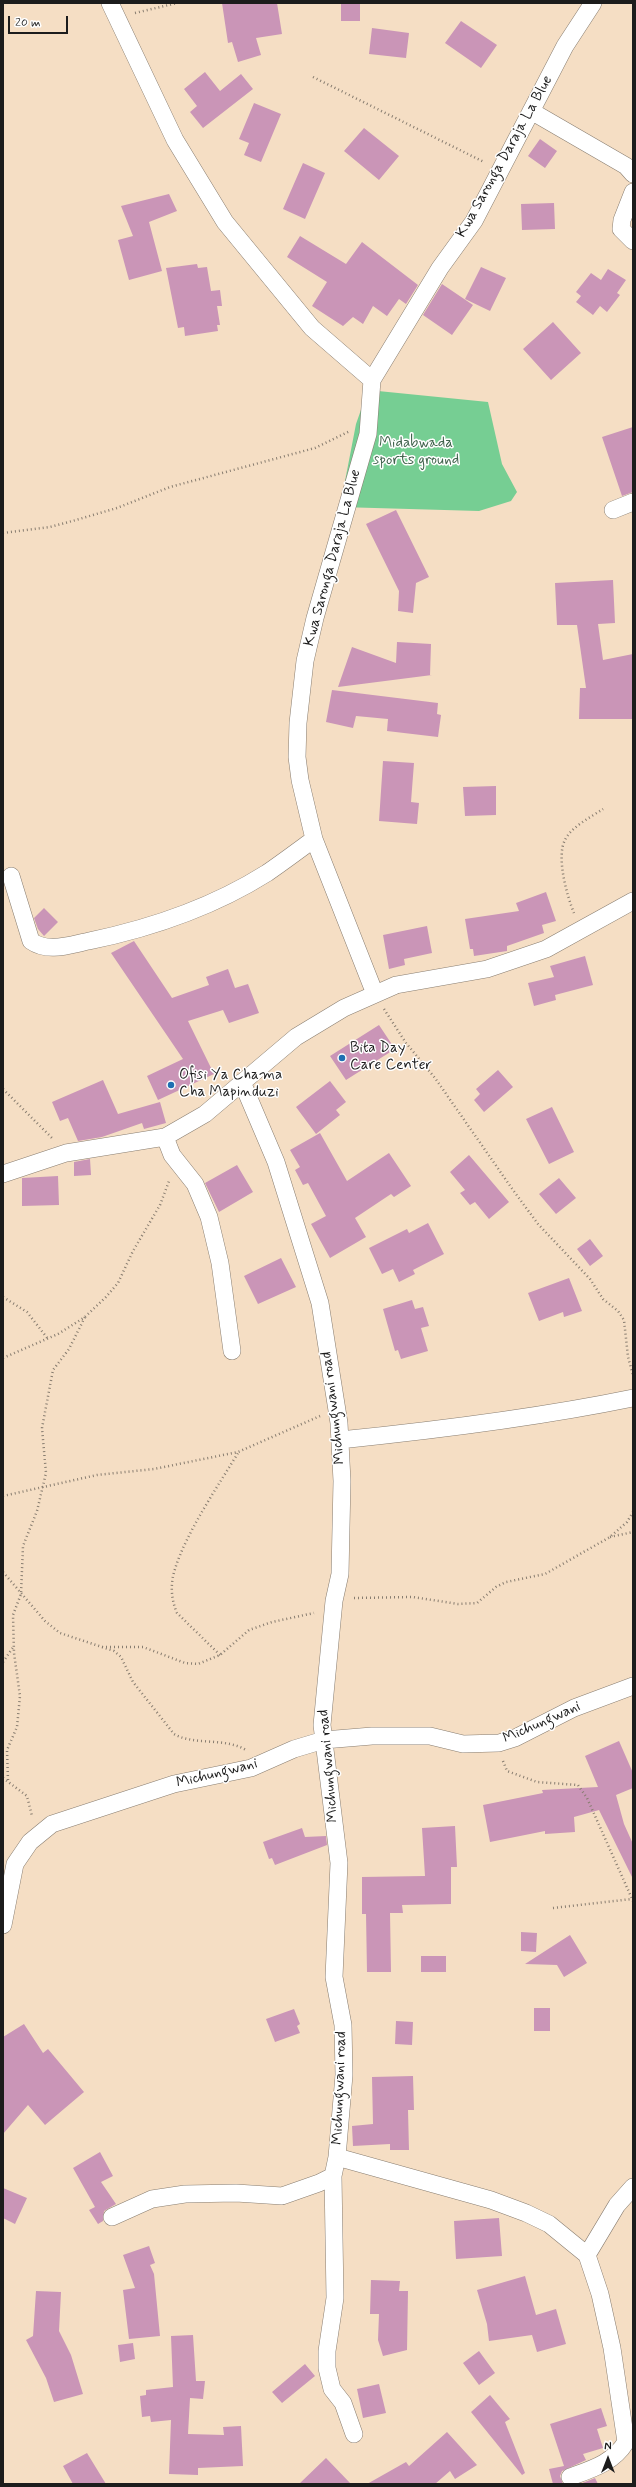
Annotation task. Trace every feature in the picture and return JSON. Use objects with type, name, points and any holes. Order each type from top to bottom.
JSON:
[{"type":"street","name":"Kwa Saronga Daraja La Blue","points":[[375,994],[314,839],[300,780],[298,723],[305,661],[315,618],[365,444],[372,380],[440,268],[474,221],[499,169],[532,111],[565,46],[593,3]]},
{"type":"street","points":[[113,10],[175,140],[225,222],[312,328],[372,380]]},
{"type":"street","points":[[532,111],[626,166],[633,174]]},
{"type":"street","points":[[633,192],[622,220],[621,229],[633,241]]},
{"type":"street","points":[[613,510],[633,502]]},
{"type":"street","points":[[11,876],[30,941],[38,946],[60,947],[136,932],[178,917],[228,894],[267,872],[314,839]]},
{"type":"street","points":[[3,1174],[66,1153],[165,1136],[205,1114],[296,1037],[344,1008],[396,985],[487,969],[520,959],[546,949],[633,901]]},
{"type":"street","name":"Michungwani road","points":[[242,1082],[276,1162],[320,1303],[340,1440],[342,1481],[340,1574],[334,1602],[323,1708],[324,1740],[339,1863],[334,1977],[343,2026],[344,2075],[337,2156],[333,2176],[335,2298],[327,2351],[327,2368],[332,2389],[343,2403],[354,2434]]},
{"type":"street","points":[[165,1136],[172,1155],[195,1184],[209,1217],[220,1263],[232,1351]]},
{"type":"street","points":[[340,1440],[418,1432],[582,1409],[633,1398]]},
{"type":"street","name":"Michungwani","points":[[3,1925],[15,1864],[30,1842],[52,1824],[174,1784],[251,1768],[324,1740],[372,1736],[430,1736],[463,1744],[499,1743],[514,1738],[574,1708],[633,1686]]},
{"type":"street","points":[[337,2156],[491,2200],[526,2213],[549,2224],[587,2255],[600,2294],[612,2348],[629,2442],[620,2452],[605,2464],[570,2477]]},
{"type":"street","points":[[112,2217],[152,2199],[185,2194],[236,2193],[282,2196],[319,2184],[333,2176]]},
{"type":"street","points":[[587,2255],[617,2205],[633,2187]]},
{"type":"path","points":[[113,10],[177,3]]},
{"type":"path","points":[[313,77],[499,169]]},
{"type":"path","points":[[3,533],[50,527],[117,508],[170,487],[315,448],[368,422]]},
{"type":"path","points":[[583,929],[574,914],[568,896],[562,862],[563,850],[565,840],[571,832],[603,809]]},
{"type":"path","points":[[375,994],[406,1043],[435,1078],[512,1190],[538,1224],[590,1279],[603,1299],[618,1311],[624,1320],[628,1357],[633,1375]]},
{"type":"path","points":[[3,1089],[66,1153]]},
{"type":"path","points":[[3,1358],[48,1339],[85,1317],[118,1282],[133,1251],[160,1205],[178,1162]]},
{"type":"path","points":[[3,1297],[26,1312],[48,1339]]},
{"type":"path","points":[[8,1780],[7,1750],[17,1726],[19,1713],[19,1678],[14,1646],[13,1615],[21,1594],[22,1546],[36,1511],[46,1473],[42,1428],[53,1370],[69,1349],[85,1317]]},
{"type":"path","points":[[3,1496],[97,1475],[154,1469],[238,1452],[302,1426],[336,1408]]},
{"type":"path","points":[[220,1655],[178,1613],[174,1604],[172,1584],[175,1568],[195,1527],[238,1452]]},
{"type":"path","points":[[102,1647],[142,1647],[185,1663],[198,1664],[220,1655],[249,1630],[272,1622],[318,1612],[334,1602],[383,1596],[413,1597],[458,1604],[477,1603],[496,1587],[506,1582],[545,1574],[610,1537],[627,1522],[633,1512]]},
{"type":"path","points":[[610,1537],[633,1532]]},
{"type":"path","points":[[3,1572],[45,1621],[60,1633],[102,1647],[121,1657],[133,1682],[174,1734],[183,1740],[213,1740],[239,1746],[265,1762]]},
{"type":"path","points":[[3,1662],[14,1646]]},
{"type":"path","points":[[499,1743],[507,1771],[537,1782],[578,1785],[587,1798],[633,1900],[553,1908]]},
{"type":"path","points":[[3,1778],[21,1790],[30,1802],[30,1842]]},
{"type":"green space","name":"Midabwada sports ground","points":[[368,390],[488,402],[502,464],[517,492],[511,501],[479,511],[340,507],[356,424]]},
{"type":"building","points":[[222,3],[277,3],[282,34],[256,38],[261,55],[238,62],[232,42],[228,43]]},
{"type":"building","points":[[341,3],[360,3],[360,21],[341,21]]},
{"type":"building","points":[[461,21],[497,45],[481,68],[445,43]]},
{"type":"building","points":[[372,28],[409,33],[406,58],[369,54]]},
{"type":"building","points":[[205,72],[220,91],[241,74],[253,89],[203,128],[190,112],[197,106],[184,89]]},
{"type":"building","points":[[254,103],[281,114],[261,162],[244,155],[249,143],[239,139]]},
{"type":"building","points":[[364,128],[399,156],[379,180],[344,151]]},
{"type":"building","points":[[540,139],[557,151],[545,168],[528,156]]},
{"type":"building","points":[[303,163],[325,173],[305,219],[283,209]]},
{"type":"building","points":[[169,194],[177,211],[149,222],[162,271],[129,280],[118,240],[133,236],[121,206]]},
{"type":"building","points":[[554,203],[555,229],[522,230],[521,204]]},
{"type":"building","points":[[300,236],[346,264],[362,242],[418,285],[406,304],[399,299],[387,316],[373,306],[363,324],[353,317],[343,326],[312,306],[327,282],[287,257]]},
{"type":"building","points":[[197,264],[198,268],[207,267],[211,291],[220,290],[222,306],[217,306],[220,325],[217,325],[218,331],[185,336],[184,327],[178,328],[166,268]]},
{"type":"building","points":[[481,267],[506,278],[490,311],[465,299]]},
{"type":"building","points":[[608,269],[626,280],[617,293],[620,295],[607,312],[600,306],[593,315],[576,302],[581,296],[576,292],[591,273],[601,280]]},
{"type":"building","points":[[442,284],[473,305],[452,335],[423,315]]},
{"type":"building","points":[[553,322],[581,353],[551,380],[523,349]]},
{"type":"building","points":[[633,427],[633,492],[622,496],[602,437]]},
{"type":"building","points":[[396,510],[429,577],[416,583],[413,613],[398,611],[399,591],[366,524]]},
{"type":"building","points":[[613,580],[615,623],[598,624],[603,660],[633,654],[633,719],[579,719],[580,688],[586,688],[577,625],[557,625],[555,583]]},
{"type":"building","points":[[397,642],[431,644],[430,675],[432,675],[338,687],[352,647],[396,663]]},
{"type":"building","points":[[332,690],[438,703],[437,714],[441,715],[438,737],[387,731],[388,719],[356,716],[353,728],[326,722]]},
{"type":"building","points":[[383,761],[414,763],[411,802],[419,803],[417,824],[379,821]]},
{"type":"building","points":[[496,786],[496,815],[465,816],[463,787]]},
{"type":"building","points":[[546,892],[556,921],[542,925],[544,933],[507,946],[507,951],[474,956],[473,949],[470,949],[465,919],[519,911],[516,903]]},
{"type":"building","points":[[44,908],[58,922],[44,936],[38,929],[34,918]]},
{"type":"building","points":[[427,926],[432,953],[404,959],[405,965],[389,969],[383,935]]},
{"type":"building","points":[[134,941],[172,998],[209,985],[206,977],[228,969],[235,988],[248,984],[259,1013],[229,1023],[223,1010],[188,1021],[214,1074],[158,1100],[147,1076],[183,1059],[111,953]]},
{"type":"building","points":[[585,956],[593,985],[555,995],[556,1000],[534,1006],[528,983],[554,977],[550,966]]},
{"type":"building","points":[[379,1025],[395,1049],[346,1080],[330,1056]]},
{"type":"building","points":[[498,1070],[513,1087],[484,1112],[474,1100],[480,1094],[476,1089]]},
{"type":"building","points":[[103,1080],[118,1114],[160,1102],[166,1123],[144,1129],[142,1123],[102,1137],[78,1141],[68,1118],[60,1121],[52,1102]]},
{"type":"building","points":[[330,1081],[346,1102],[336,1110],[340,1115],[316,1134],[296,1107]]},
{"type":"building","points":[[552,1107],[574,1152],[549,1164],[526,1119]]},
{"type":"building","points":[[320,1133],[347,1181],[389,1153],[411,1186],[394,1197],[391,1194],[355,1218],[366,1237],[330,1258],[311,1224],[326,1216],[308,1183],[303,1185],[295,1170],[300,1167],[290,1150]]},
{"type":"building","points":[[469,1155],[509,1202],[489,1219],[475,1202],[470,1205],[460,1193],[465,1190],[450,1172]]},
{"type":"building","points":[[90,1159],[91,1175],[74,1176],[74,1162]]},
{"type":"building","points":[[237,1165],[253,1192],[219,1212],[205,1183]]},
{"type":"building","points":[[58,1176],[59,1205],[22,1206],[22,1178]]},
{"type":"building","points":[[559,1178],[576,1198],[556,1214],[539,1194]]},
{"type":"building","points":[[428,1223],[444,1254],[413,1270],[415,1274],[399,1282],[393,1269],[382,1274],[369,1248],[407,1229],[409,1233]]},
{"type":"building","points":[[590,1239],[603,1256],[590,1266],[577,1249]]},
{"type":"building","points":[[281,1258],[296,1287],[258,1304],[244,1276]]},
{"type":"building","points":[[569,1278],[582,1311],[564,1317],[563,1312],[539,1321],[528,1293]]},
{"type":"building","points":[[412,1300],[415,1309],[423,1307],[429,1326],[421,1328],[428,1351],[401,1359],[398,1350],[395,1351],[383,1309]]},
{"type":"building","points":[[619,1741],[633,1773],[633,1788],[616,1795],[624,1824],[633,1844],[633,1879],[599,1810],[574,1817],[575,1832],[545,1834],[545,1831],[490,1842],[483,1805],[543,1793],[542,1790],[598,1787],[585,1756]]},
{"type":"building","points":[[455,1826],[457,1867],[451,1867],[451,1904],[402,1905],[403,1913],[390,1913],[391,1972],[367,1972],[366,1914],[362,1914],[362,1877],[425,1876],[422,1828]]},
{"type":"building","points":[[302,1828],[305,1837],[326,1836],[327,1845],[275,1865],[272,1858],[269,1859],[263,1842]]},
{"type":"building","points":[[521,1932],[537,1933],[536,1952],[521,1951]]},
{"type":"building","points":[[570,1935],[587,1963],[564,1977],[557,1965],[525,1964]]},
{"type":"building","points":[[421,1956],[446,1956],[446,1972],[421,1972]]},
{"type":"building","points":[[534,2008],[550,2008],[550,2031],[534,2031]]},
{"type":"building","points":[[294,2009],[300,2024],[297,2026],[300,2033],[275,2042],[266,2019]]},
{"type":"building","points":[[396,2021],[413,2022],[412,2045],[395,2044]]},
{"type":"building","points":[[24,2024],[43,2053],[48,2049],[84,2092],[45,2125],[28,2105],[3,2134],[3,2037]]},
{"type":"building","points":[[413,2076],[414,2110],[408,2110],[409,2150],[390,2150],[390,2144],[353,2146],[352,2126],[373,2124],[372,2077]]},
{"type":"building","points":[[100,2152],[113,2176],[101,2182],[116,2204],[104,2211],[103,2221],[98,2224],[89,2210],[95,2207],[73,2168]]},
{"type":"building","points":[[3,2188],[27,2198],[15,2224],[3,2218]]},
{"type":"building","points":[[499,2218],[502,2256],[456,2259],[454,2221]]},
{"type":"building","points":[[149,2246],[155,2263],[150,2265],[154,2274],[160,2336],[129,2339],[123,2290],[135,2288],[123,2255]]},
{"type":"building","points":[[525,2276],[536,2315],[556,2309],[566,2344],[537,2352],[532,2335],[489,2341],[487,2324],[477,2290]]},
{"type":"building","points":[[371,2280],[400,2281],[399,2291],[408,2291],[407,2350],[383,2356],[378,2340],[379,2314],[370,2314]]},
{"type":"building","points":[[36,2291],[61,2292],[59,2331],[71,2355],[83,2394],[54,2402],[46,2378],[26,2340],[33,2336]]},
{"type":"building","points":[[193,2335],[196,2381],[205,2381],[203,2399],[190,2398],[188,2434],[224,2435],[223,2427],[241,2426],[243,2466],[198,2468],[198,2475],[169,2474],[171,2420],[151,2422],[150,2416],[142,2417],[140,2396],[146,2395],[146,2390],[173,2387],[171,2336]]},
{"type":"building","points":[[133,2343],[135,2359],[120,2362],[118,2345]]},
{"type":"building","points":[[479,2351],[495,2373],[479,2385],[463,2363]]},
{"type":"building","points":[[305,2364],[315,2376],[282,2403],[272,2392]]},
{"type":"building","points":[[379,2384],[386,2413],[363,2418],[357,2389]]},
{"type":"building","points":[[490,2395],[510,2419],[505,2422],[525,2473],[522,2475],[471,2412]]},
{"type":"building","points":[[601,2408],[607,2426],[597,2429],[603,2448],[583,2454],[586,2460],[562,2471],[560,2476],[563,2484],[553,2484],[549,2469],[564,2466],[550,2424]]},
{"type":"building","points":[[447,2432],[477,2465],[455,2479],[450,2471],[435,2484],[367,2484],[406,2462],[409,2466]]},
{"type":"building","points":[[87,2453],[106,2484],[73,2484],[63,2466]]},
{"type":"building","points":[[326,2458],[351,2484],[299,2484]]},
{"type":"building","points":[[595,2478],[598,2484],[580,2484]]},
{"type":"place","name":"Bita Day Care Center","points":[[342,1058]]},
{"type":"place","name":"Ofisi Ya Chama Cha Mapinduzi","points":[[171,1085]]}]
